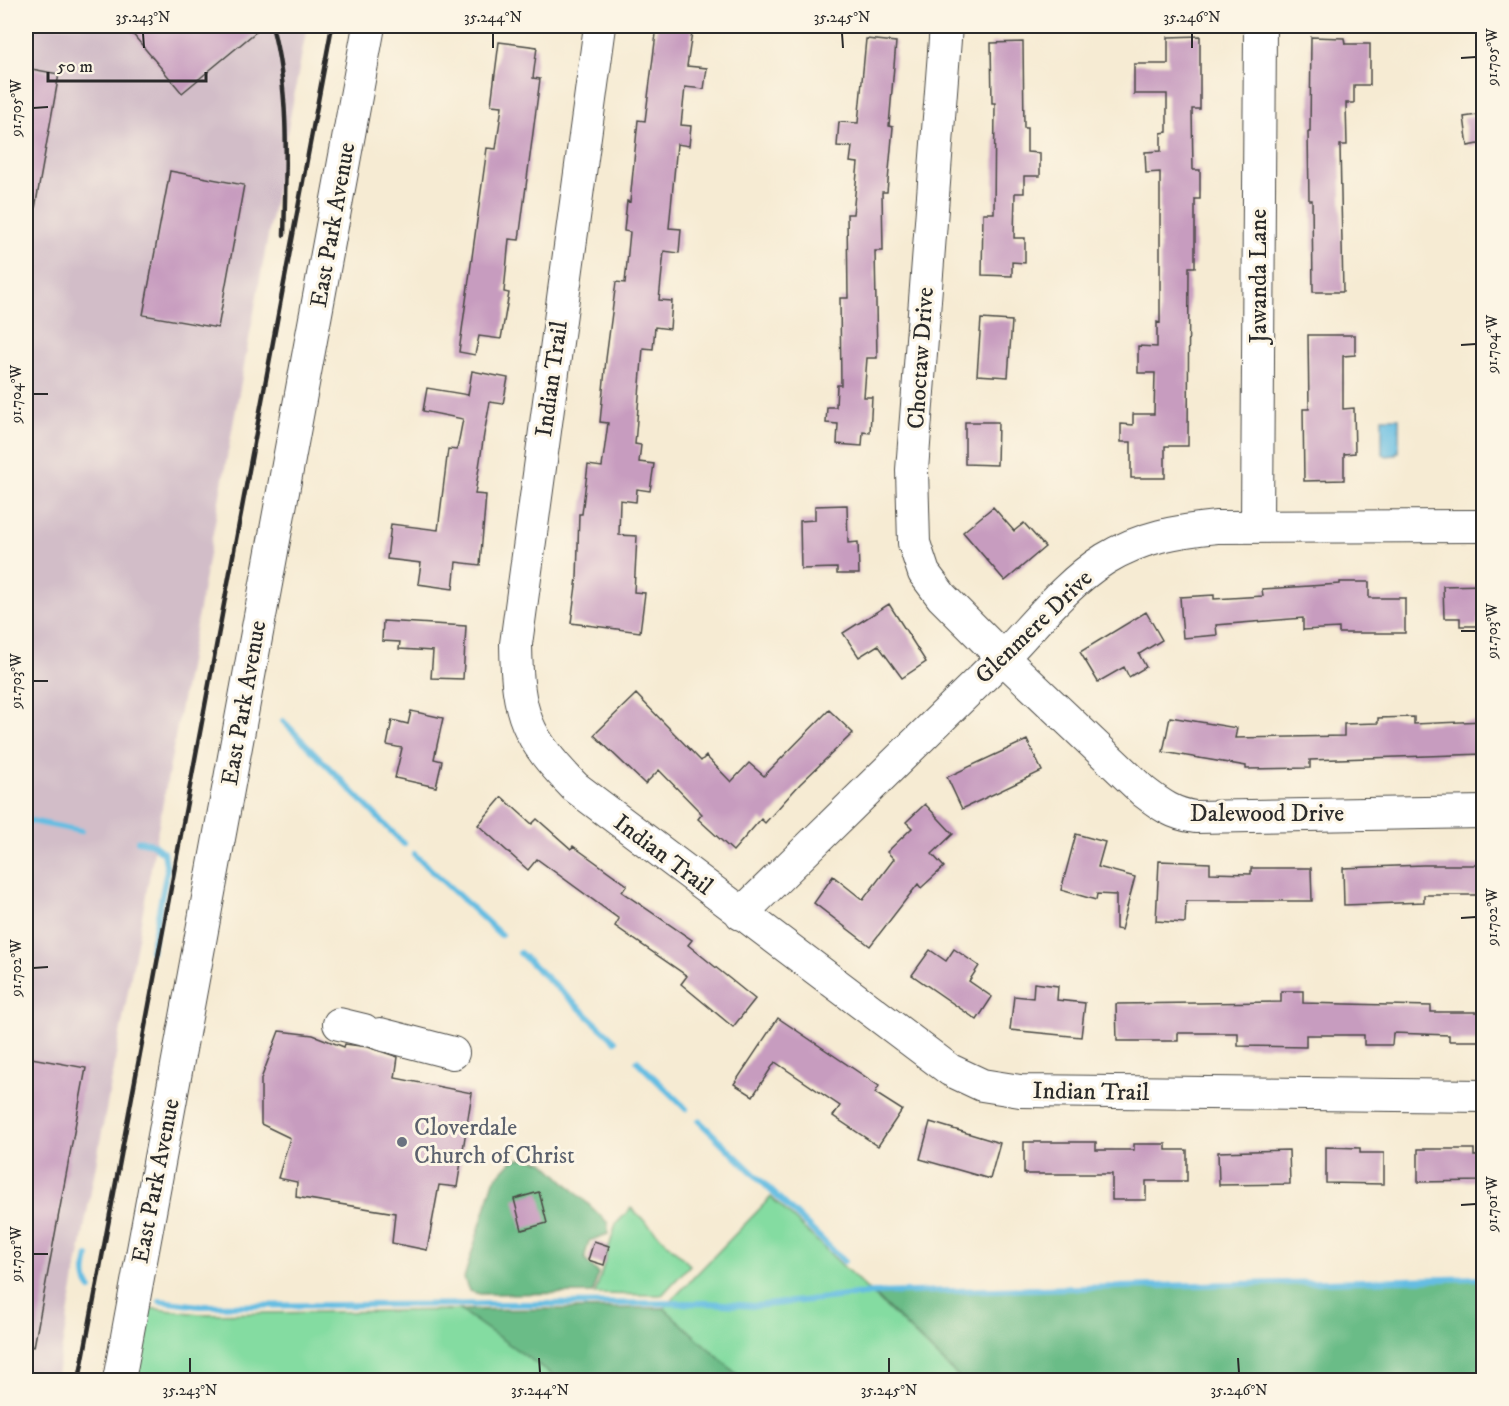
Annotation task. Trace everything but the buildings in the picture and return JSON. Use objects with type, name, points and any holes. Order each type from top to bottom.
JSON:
[{"type":"street","name":"East Park Avenue","points":[[118,1380],[369,26]]},
{"type":"street","name":"Indian Trail","points":[[600,26],[516,644],[521,706],[532,737],[552,764],[575,788],[950,1070],[982,1084],[1020,1091],[1484,1096]]},
{"type":"street","name":"Choctaw Drive","points":[[946,26],[912,470],[914,543],[924,573],[942,597],[1002,658]]},
{"type":"street","name":"Jawanda Lane","points":[[1257,527],[1260,26]]},
{"type":"street","name":"Glenmere Drive","points":[[741,914],[1002,658],[1075,582],[1104,560],[1137,542],[1176,531],[1217,527],[1484,526]]},
{"type":"street","name":"Dalewood Drive","points":[[1002,658],[1144,792],[1164,808],[1179,814],[1195,817],[1484,812]]},
{"type":"street","points":[[361,1029],[453,1053]]},
{"type":"shaded area","points":[[26,26],[307,26],[56,1380],[26,1380]]},
{"type":"green space","points":[[527,1158],[544,1162],[608,1223],[608,1234],[589,1241],[585,1255],[586,1261],[598,1273],[593,1293],[480,1294],[469,1291],[464,1278],[494,1180],[513,1160]]},
{"type":"green space","points":[[771,1197],[962,1380],[743,1380],[664,1308]]},
{"type":"green space","points":[[631,1208],[690,1265],[662,1295],[595,1294],[616,1224]]},
{"type":"green space","points":[[1483,1279],[1483,1380],[962,1380],[875,1295]]},
{"type":"green space","points":[[148,1308],[200,1314],[460,1310],[560,1380],[135,1380]]},
{"type":"green space","points":[[664,1308],[743,1380],[560,1380],[460,1310]]},
{"type":"water","points":[[1382,418],[1399,418],[1399,452],[1396,452],[1396,455],[1385,456],[1382,452]]},
{"type":"waterway","points":[[283,721],[404,844]]},
{"type":"waterway","points":[[26,820],[81,831]]},
{"type":"waterway","points":[[138,841],[152,844],[164,853],[167,870],[151,951]]},
{"type":"waterway","points":[[414,854],[501,935]]},
{"type":"waterway","points":[[520,953],[615,1041]]},
{"type":"waterway","points":[[637,1061],[686,1109]]},
{"type":"waterway","points":[[699,1121],[844,1261]]},
{"type":"waterway","points":[[88,1256],[86,1277],[91,1289]]},
{"type":"waterway","points":[[160,1301],[200,1306],[707,1303],[756,1306],[873,1293],[1484,1278]]},
{"type":"railway","points":[[272,26],[282,77],[286,129],[284,235]]},
{"type":"railway","points":[[79,1380],[332,26]]},
{"type":"place","name":"Cloverdale Church of Christ","points":[[402,1142]]}]
